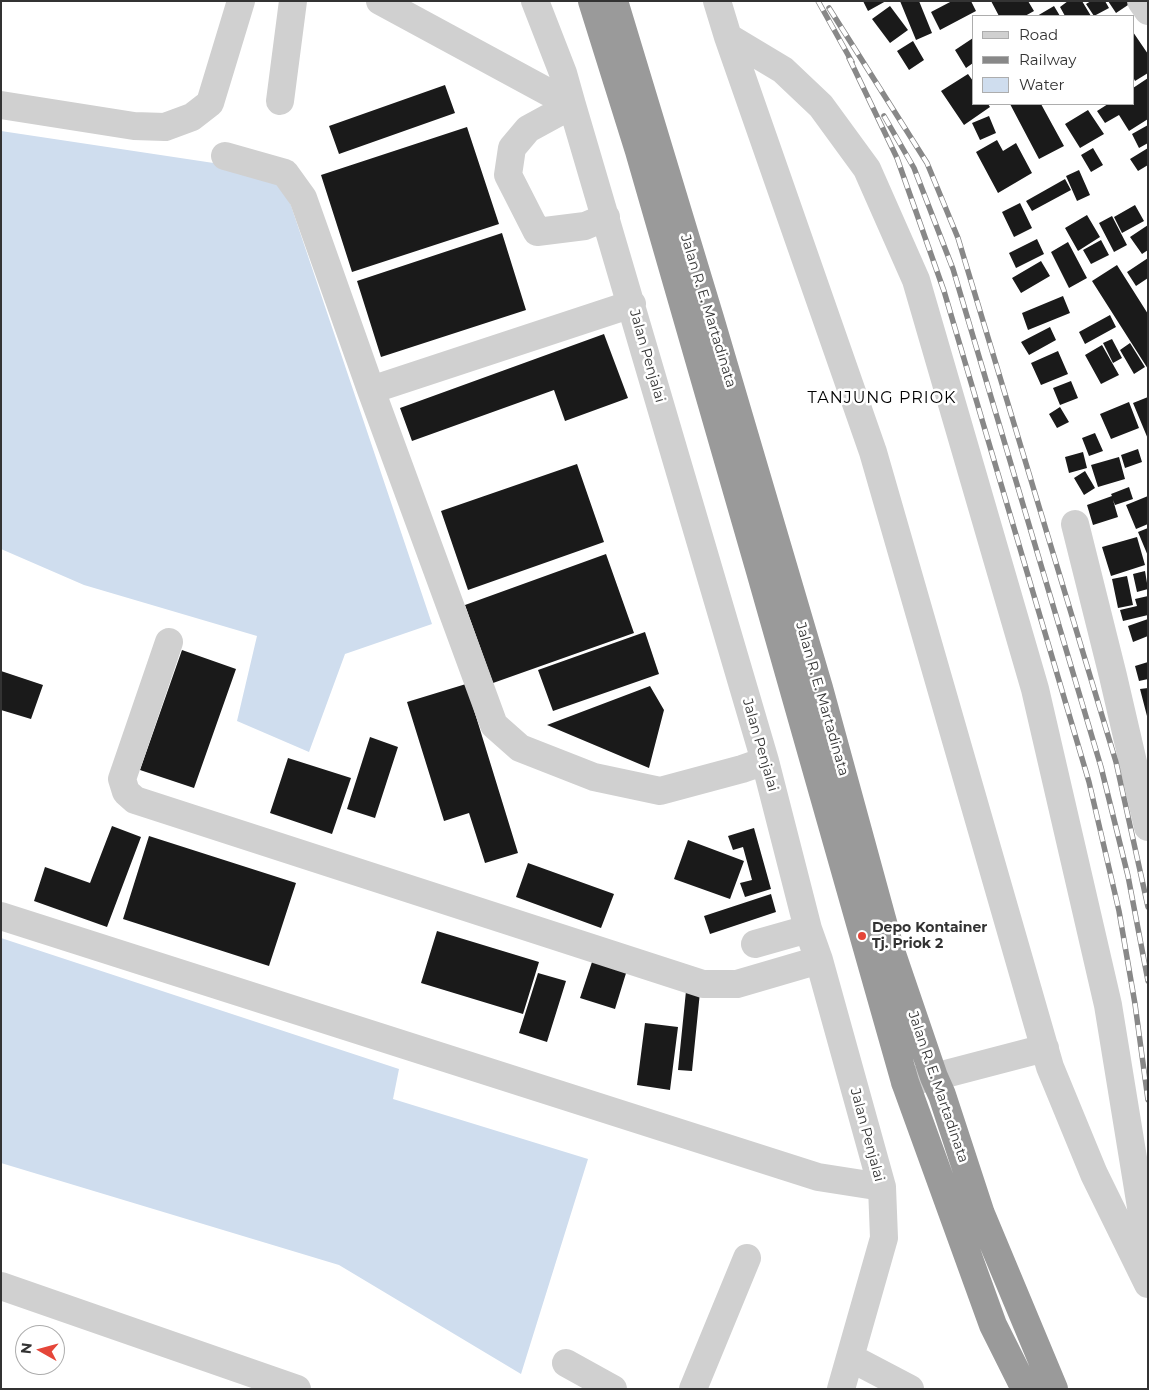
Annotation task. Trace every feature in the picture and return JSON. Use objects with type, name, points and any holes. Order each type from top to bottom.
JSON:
[{"type":"highway","name":"Jalan R. E. Martadinata","points":[[592,1],[638,151],[760,571],[905,1082],[993,1325],[1025,1389]]},
{"type":"highway","name":"Jalan R. E. Martadinata","points":[[614,1],[816,678],[890,948],[934,1077],[942,1095],[981,1214],[1054,1389]]},
{"type":"street","points":[[1,105],[134,126],[166,127],[192,117],[210,102],[241,1]]},
{"type":"street","points":[[280,101],[293,1]]},
{"type":"street","points":[[380,1],[572,105]]},
{"type":"street","name":"Jalan Penjalai","points":[[535,1],[563,73],[632,304],[765,762],[808,929],[882,1187],[884,1238],[841,1389]]},
{"type":"street","points":[[717,1],[873,452],[1050,1067],[1094,1174],[1148,1284]]},
{"type":"street","points":[[1141,1],[1148,11]]},
{"type":"street","points":[[728,37],[782,70],[821,106],[867,169],[916,280],[1036,689],[1108,1004],[1148,1250]]},
{"type":"street","points":[[572,105],[528,128],[512,148],[508,175],[537,232],[585,226],[606,217]]},
{"type":"street","points":[[225,156],[285,173],[303,198],[494,725],[520,748],[594,777],[660,791],[765,762]]},
{"type":"street","points":[[371,390],[632,304]]},
{"type":"street","points":[[1076,524],[1114,676],[1148,827]]},
{"type":"street","points":[[169,642],[122,779],[126,792],[135,800],[703,984],[737,984],[818,960]]},
{"type":"street","points":[[1,916],[818,1177],[882,1187]]},
{"type":"street","points":[[755,944],[808,929]]},
{"type":"street","points":[[905,1082],[934,1077],[1045,1048]]},
{"type":"street","points":[[693,1389],[747,1258]]},
{"type":"street","points":[[1,1286],[297,1389]]},
{"type":"street","points":[[851,1358],[910,1389]]},
{"type":"street","points":[[566,1363],[613,1389]]},
{"type":"water","points":[[1,131],[280,173],[432,624],[345,654],[309,752],[237,721],[257,636],[84,585],[1,549]]},
{"type":"water","points":[[1,938],[399,1069],[393,1099],[588,1159],[521,1374],[339,1265],[1,1163]]},
{"type":"building","points":[[863,1],[886,1],[868,11]]},
{"type":"building","points":[[900,1],[919,1],[932,33],[916,40]]},
{"type":"building","points":[[952,1],[971,1],[976,11],[940,30],[931,12]]},
{"type":"building","points":[[991,1],[1028,1],[1034,11],[1027,15],[998,15]]},
{"type":"building","points":[[1068,1],[1082,1],[1090,15],[1064,15],[1060,7]]},
{"type":"building","points":[[1091,1],[1105,1],[1109,8],[1093,15],[1086,4]]},
{"type":"building","points":[[1108,1],[1130,1],[1131,3],[1116,13]]},
{"type":"building","points":[[890,6],[908,30],[890,43],[872,19]]},
{"type":"building","points":[[1054,6],[1059,15],[1039,15]]},
{"type":"building","points":[[1134,33],[1148,54],[1148,73],[1135,81]]},
{"type":"building","points":[[972,39],[972,64],[966,68],[955,50]]},
{"type":"building","points":[[913,41],[924,60],[909,70],[897,51]]},
{"type":"building","points":[[968,74],[972,80],[972,105],[989,105],[990,107],[964,125],[941,91]]},
{"type":"building","points":[[1148,78],[1148,119],[1129,131],[1119,115],[1105,123],[1097,111],[1106,105],[1134,105],[1134,87]]},
{"type":"building","points":[[445,85],[455,113],[339,154],[329,126]]},
{"type":"building","points":[[1011,105],[1042,105],[1064,146],[1039,159]]},
{"type":"building","points":[[1088,110],[1104,134],[1080,148],[1065,124]]},
{"type":"building","points":[[989,116],[996,133],[980,140],[972,123]]},
{"type":"building","points":[[1148,125],[1148,143],[1139,148],[1132,134]]},
{"type":"building","points":[[467,127],[499,224],[352,272],[321,175]]},
{"type":"building","points":[[997,140],[1003,151],[1016,143],[1032,173],[998,193],[976,152]]},
{"type":"building","points":[[1093,148],[1103,165],[1091,172],[1081,155]]},
{"type":"building","points":[[1148,148],[1148,165],[1138,171],[1130,159]]},
{"type":"building","points":[[1079,170],[1090,195],[1077,201],[1066,176]]},
{"type":"building","points":[[1065,179],[1071,190],[1032,211],[1026,201]]},
{"type":"building","points":[[1020,203],[1032,228],[1014,237],[1002,212]]},
{"type":"building","points":[[1135,205],[1144,221],[1122,233],[1114,217]]},
{"type":"building","points":[[1087,215],[1100,237],[1078,251],[1065,228]]},
{"type":"building","points":[[1112,216],[1127,245],[1114,252],[1099,223]]},
{"type":"building","points":[[1148,225],[1148,250],[1142,254],[1130,237]]},
{"type":"building","points":[[502,233],[526,310],[381,357],[357,281]]},
{"type":"building","points":[[1037,239],[1044,254],[1016,268],[1009,253]]},
{"type":"building","points":[[1101,240],[1109,255],[1091,264],[1083,250]]},
{"type":"building","points":[[1068,242],[1087,278],[1069,288],[1051,252]]},
{"type":"building","points":[[1148,258],[1148,278],[1136,286],[1127,272]]},
{"type":"building","points":[[1041,261],[1050,276],[1021,293],[1012,278]]},
{"type":"building","points":[[1117,265],[1148,314],[1148,369],[1092,281]]},
{"type":"building","points":[[1063,296],[1070,313],[1028,330],[1022,313]]},
{"type":"building","points":[[1110,315],[1116,327],[1085,344],[1079,332]]},
{"type":"building","points":[[1050,327],[1056,340],[1029,355],[1021,342]]},
{"type":"building","points":[[604,334],[628,398],[565,421],[554,390],[412,441],[400,408]]},
{"type":"building","points":[[1112,339],[1122,358],[1113,363],[1103,343]]},
{"type":"building","points":[[1130,343],[1145,367],[1134,374],[1120,350]]},
{"type":"building","points":[[1102,345],[1119,375],[1101,384],[1085,355]]},
{"type":"building","points":[[1058,351],[1068,374],[1041,385],[1031,363]]},
{"type":"building","points":[[1071,381],[1078,398],[1060,405],[1053,388]]},
{"type":"building","points":[[1148,397],[1148,439],[1133,403]]},
{"type":"building","points":[[1129,402],[1139,428],[1111,439],[1100,414]]},
{"type":"building","points":[[1060,407],[1069,422],[1057,428],[1049,414]]},
{"type":"building","points":[[1095,433],[1103,451],[1089,456],[1082,438]]},
{"type":"building","points":[[1138,449],[1142,462],[1125,468],[1121,455]]},
{"type":"building","points":[[1083,452],[1087,468],[1069,473],[1065,457]]},
{"type":"building","points":[[1119,457],[1125,479],[1098,487],[1091,465]]},
{"type":"building","points":[[577,464],[604,542],[468,590],[441,511]]},
{"type":"building","points":[[1085,471],[1095,488],[1084,495],[1074,478]]},
{"type":"building","points":[[1129,487],[1133,499],[1115,505],[1113,500],[1118,517],[1093,525],[1087,505],[1112,496],[1111,494]]},
{"type":"building","points":[[1148,496],[1148,524],[1136,529],[1126,505]]},
{"type":"building","points":[[1148,528],[1148,556],[1138,532]]},
{"type":"building","points":[[1137,537],[1145,565],[1111,576],[1102,547]]},
{"type":"building","points":[[606,554],[634,633],[493,683],[465,605]]},
{"type":"building","points":[[1145,571],[1148,589],[1137,592],[1133,574]]},
{"type":"building","points":[[1127,576],[1133,605],[1118,608],[1112,579]]},
{"type":"building","points":[[1148,596],[1148,615],[1123,621],[1120,610],[1137,606],[1135,599]]},
{"type":"building","points":[[1148,619],[1148,636],[1133,642],[1128,626]]},
{"type":"building","points":[[645,632],[659,674],[553,711],[538,670]]},
{"type":"building","points":[[182,650],[236,669],[194,788],[140,770]]},
{"type":"building","points":[[1148,662],[1148,679],[1139,681],[1135,666]]},
{"type":"building","points":[[1,671],[43,685],[31,719],[1,710]]},
{"type":"building","points":[[466,684],[518,853],[485,863],[469,813],[444,821],[407,702]]},
{"type":"building","points":[[650,686],[664,710],[649,768],[547,725]]},
{"type":"building","points":[[1148,688],[1148,715],[1147,716],[1140,689]]},
{"type":"building","points":[[370,737],[398,747],[375,818],[347,809]]},
{"type":"building","points":[[288,758],[351,778],[332,834],[270,813]]},
{"type":"building","points":[[112,826],[141,837],[107,927],[34,901],[45,867],[90,883]]},
{"type":"building","points":[[754,828],[771,889],[745,897],[740,883],[752,880],[743,847],[733,850],[728,836]]},
{"type":"building","points":[[149,836],[296,883],[269,966],[123,919]]},
{"type":"building","points":[[688,840],[744,861],[730,899],[674,879]]},
{"type":"building","points":[[528,863],[614,894],[601,928],[516,897]]},
{"type":"building","points":[[771,894],[776,912],[710,934],[704,916]]},
{"type":"building","points":[[437,931],[539,962],[523,1014],[421,983]]},
{"type":"building","points":[[593,959],[627,970],[615,1009],[580,998]]},
{"type":"building","points":[[538,973],[566,981],[547,1042],[519,1033]]},
{"type":"building","points":[[686,991],[700,992],[692,1071],[678,1070]]},
{"type":"building","points":[[645,1023],[678,1027],[670,1090],[637,1085]]},
{"type":"railway","points":[[818,1],[852,62]]},
{"type":"railway","points":[[829,8],[927,163],[958,238],[1116,762],[1148,907]]},
{"type":"railway","points":[[849,58],[897,158],[944,291],[1089,782],[1119,911],[1135,1004],[1148,1100]]},
{"type":"railway","points":[[884,116],[914,168],[953,269],[1101,767],[1128,876],[1148,981]]},
{"type":"place","name":"Depo Kontainer Tj. Priok 2","points":[[862,936]]},
{"type":"district","name":"TANJUNG PRIOK","points":[[882,398]]}]
